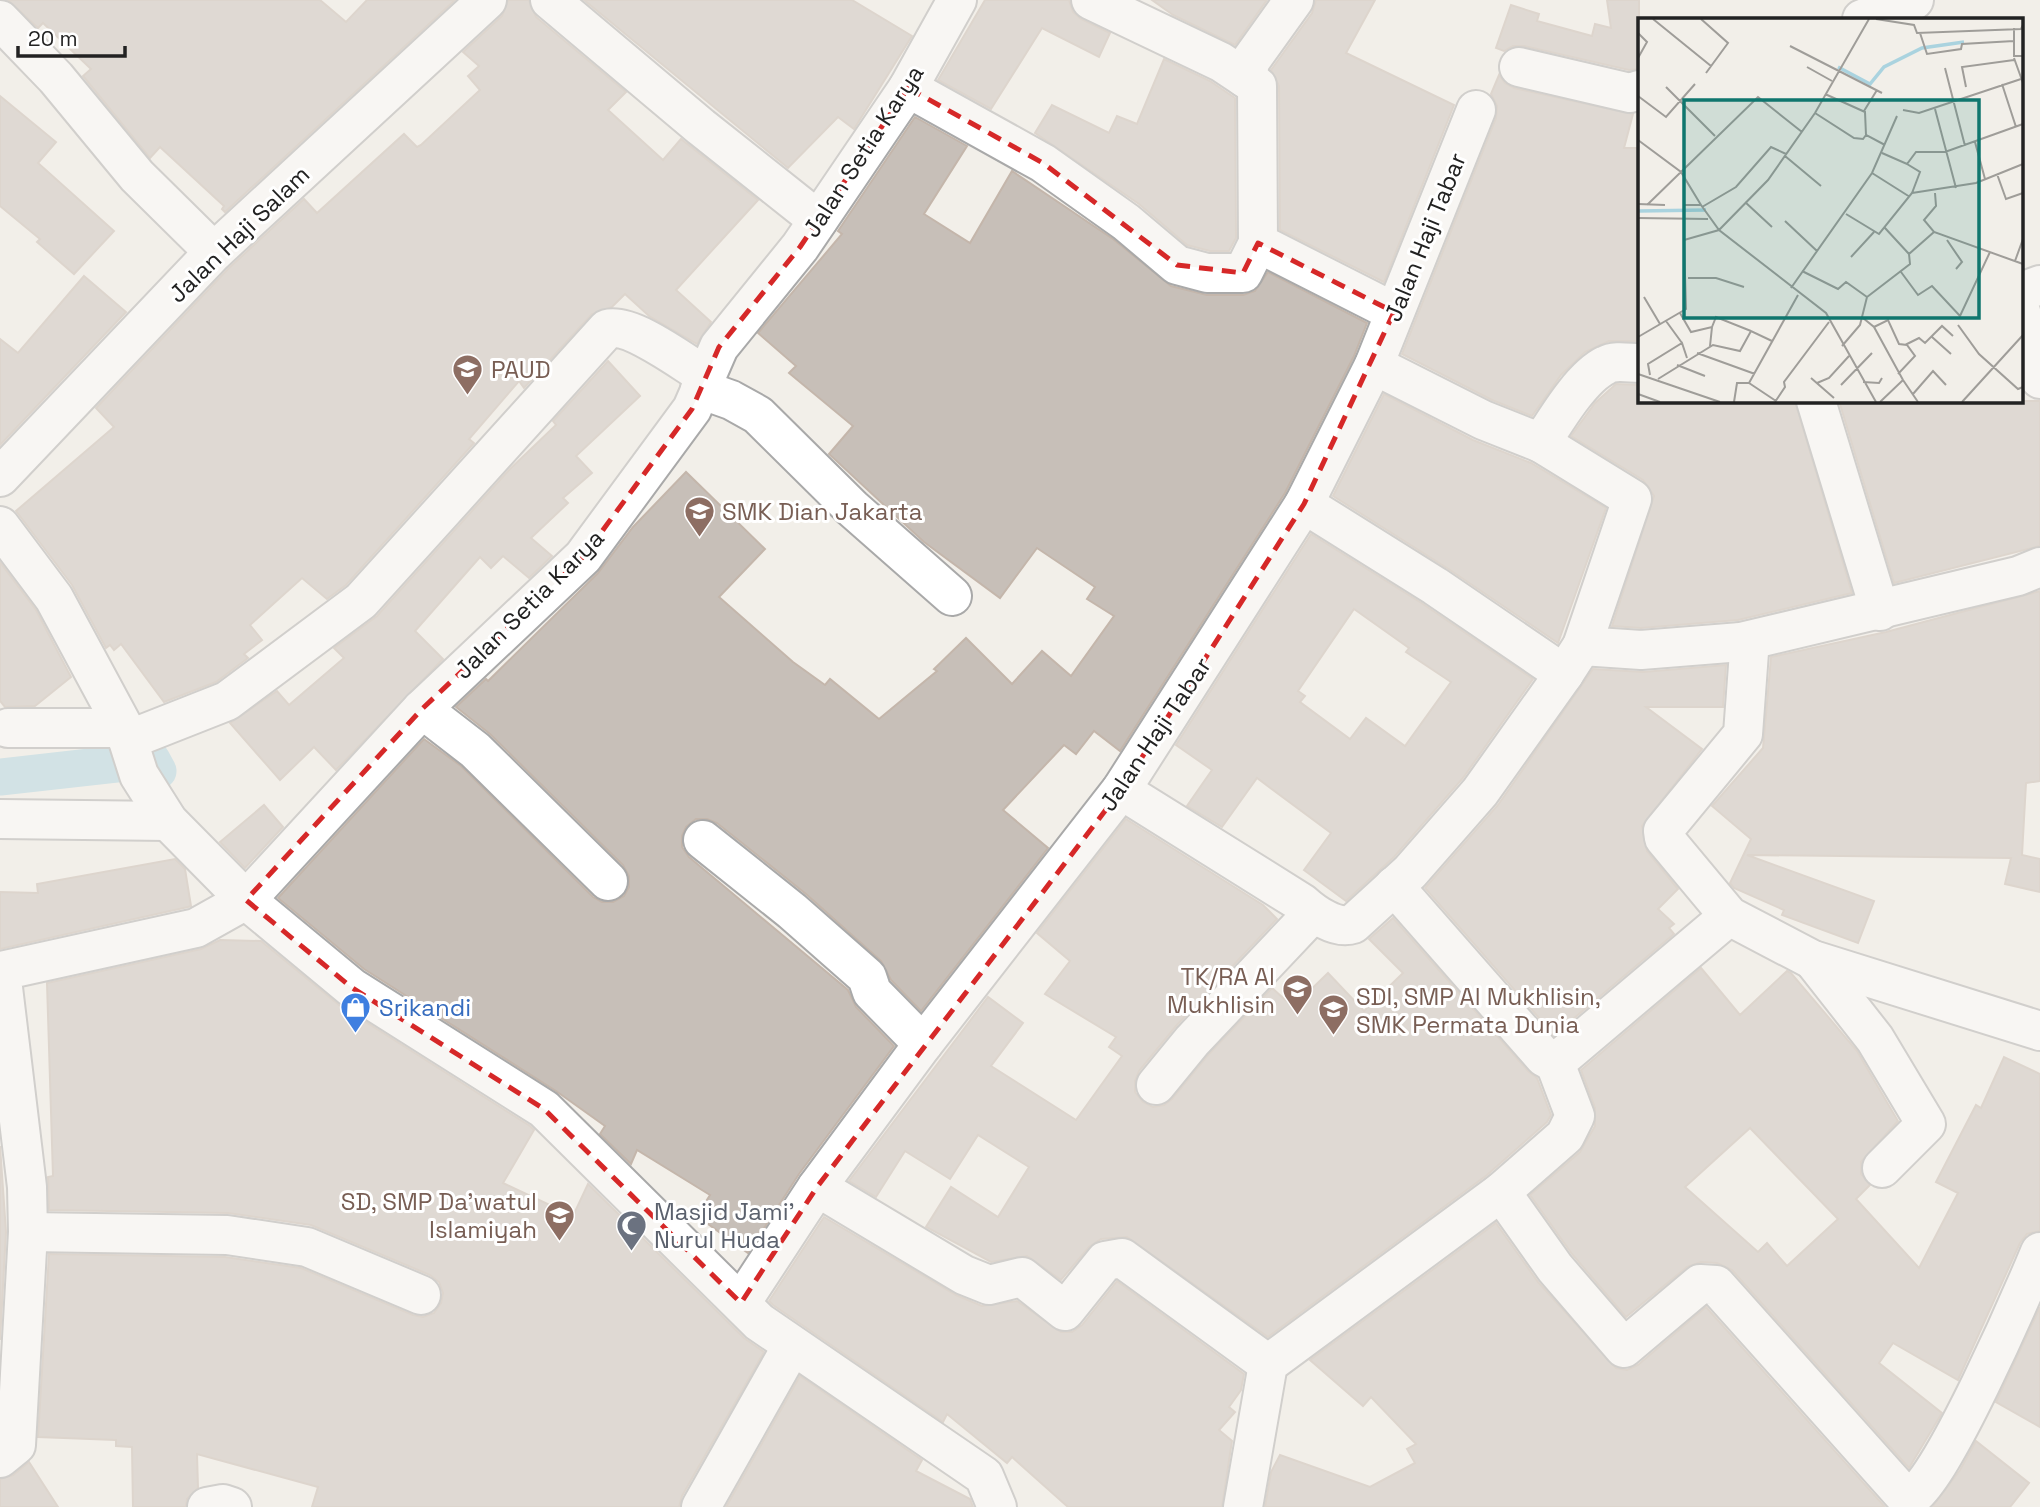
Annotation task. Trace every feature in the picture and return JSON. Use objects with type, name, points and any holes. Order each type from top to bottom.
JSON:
[{"type":"street","name":"Jalan Haji Salam","points":[[0,477],[214,252],[487,0]]},
{"type":"street","points":[[550,0],[701,127],[818,220]]},
{"type":"street","name":"Jalan Setia Karya","points":[[13,1187],[1,971],[196,928],[246,900],[422,709],[583,557],[692,409],[719,347],[818,220],[908,88],[957,0]]},
{"type":"street","points":[[1245,78],[1251,60],[1294,0]]},
{"type":"street","points":[[1866,14],[1914,0]]},
{"type":"street","points":[[908,88],[1043,163],[1126,222],[1177,265],[1207,273],[1243,273],[1258,243],[1257,86],[1221,62],[1101,4]]},
{"type":"street","points":[[0,20],[56,78],[137,176],[214,252]]},
{"type":"street","points":[[1519,67],[1630,93],[1638,90]]},
{"type":"street","name":"Jalan Haji Tabar","points":[[741,1303],[817,1187],[923,1044],[1121,790],[1304,504],[1374,365],[1476,110]]},
{"type":"street","points":[[1258,243],[1394,312]]},
{"type":"street","points":[[2022,292],[2040,285]]},
{"type":"street","points":[[2022,316],[2040,379]]},
{"type":"street","points":[[8,728],[130,747],[227,701],[361,601],[607,329],[615,326],[630,330],[703,383],[758,415],[852,508],[952,596]]},
{"type":"street","points":[[1541,443],[1563,409],[1598,370],[1608,363],[1638,363]]},
{"type":"street","points":[[1121,790],[1302,902],[1313,913],[1349,926],[1394,886],[1480,792],[1573,660],[1632,499],[1541,443],[1483,421],[1374,365]]},
{"type":"street","points":[[1816,402],[1880,611]]},
{"type":"street","points":[[1304,504],[1434,586],[1573,660],[1641,650],[1741,642],[1880,611],[2018,576],[2040,567]]},
{"type":"street","points":[[0,526],[54,598],[168,821],[246,900],[351,987],[544,1109],[741,1303],[792,1346],[984,1476],[997,1507]]},
{"type":"street","points":[[1741,642],[1749,652],[1743,734],[1662,831],[1664,838],[1729,916],[1813,960],[2040,1031]]},
{"type":"street","points":[[422,709],[475,750],[608,881]]},
{"type":"street","points":[[0,819],[168,821]]},
{"type":"street","points":[[704,840],[792,911],[867,977],[872,992],[923,1044]]},
{"type":"street","points":[[1243,1507],[1268,1364],[1500,1192],[1565,1136],[1575,1116],[1555,1063],[1544,1057],[1394,886]]},
{"type":"street","points":[[1156,1085],[1192,1041],[1313,913]]},
{"type":"street","points":[[1555,1063],[1729,916]]},
{"type":"street","points":[[1813,960],[1875,1039],[1926,1124],[1882,1168]]},
{"type":"street","points":[[0,1458],[16,1445],[28,1232],[13,1187]]},
{"type":"street","points":[[817,1187],[964,1275],[989,1285],[1021,1277],[1065,1311],[1105,1261],[1122,1258],[1268,1364]]},
{"type":"street","points":[[1500,1192],[1555,1268],[1624,1348],[1700,1284],[1716,1284],[1913,1502],[1938,1461],[2010,1326],[2040,1252]]},
{"type":"street","points":[[28,1232],[227,1234],[307,1247],[421,1294]]},
{"type":"street","points":[[701,1507],[792,1346]]},
{"type":"street","points":[[207,1507],[223,1503],[232,1507]]},
{"type":"highlighted area","points":[[908,88],[1043,163],[1177,265],[1243,273],[1258,243],[1394,312],[1304,504],[1121,790],[817,1187],[741,1303],[544,1109],[351,987],[246,900],[422,709],[583,557],[692,409],[719,347],[800,247]]},
{"type":"building","points":[[8,0],[320,0],[346,22],[367,0],[455,0],[225,212],[222,209],[224,206],[160,147],[150,158],[83,76],[91,69],[43,23],[38,28]]},
{"type":"building","points":[[508,0],[529,0],[536,17],[626,92],[608,110],[663,160],[681,139],[758,200],[676,290],[711,322],[697,344],[649,316],[625,294],[612,307],[592,314],[524,388],[519,381],[469,439],[474,443],[346,585],[327,599],[302,578],[250,625],[262,640],[244,654],[248,658],[216,682],[164,702],[121,644],[114,650],[110,645],[106,648],[72,585],[16,511],[114,427],[96,408],[229,268],[304,199],[317,213],[404,134],[417,147],[421,145],[480,90],[468,76],[479,66],[463,52],[502,16]]},
{"type":"building","points":[[584,0],[852,0],[912,36],[854,129],[838,117],[788,168]]},
{"type":"building","points":[[985,0],[1069,0],[1073,12],[1081,19],[1110,33],[1099,57],[1042,28],[991,109],[938,80]]},
{"type":"building","points":[[1152,0],[1267,0],[1235,45],[1173,15]]},
{"type":"building","points":[[1316,0],[1375,0],[1346,53],[1454,105],[1384,282],[1280,230],[1279,86],[1271,70],[1312,13]]},
{"type":"building","points":[[1607,0],[1639,0],[1638,69],[1629,70],[1524,46],[1513,46],[1504,51],[1496,48],[1511,5],[1539,14],[1537,21],[1592,36],[1595,24],[1611,28]]},
{"type":"building","points":[[1164,59],[1210,81],[1235,98],[1236,238],[1229,251],[1210,251],[1187,245],[1139,204],[1035,133],[1052,105],[1109,133],[1117,116],[1137,124]]},
{"type":"building","points":[[1499,75],[1505,83],[1514,88],[1633,114],[1624,148],[1638,148],[1638,341],[1609,341],[1585,352],[1561,375],[1532,416],[1492,400],[1402,354],[1496,118],[1497,106],[1491,94]]},
{"type":"building","points":[[0,96],[56,142],[38,163],[114,231],[74,274],[37,242],[40,239],[0,206]]},
{"type":"building","points":[[915,117],[967,146],[924,214],[970,243],[1012,171],[1113,239],[1171,286],[1207,295],[1243,295],[1255,291],[1268,272],[1367,323],[1354,356],[1285,493],[1120,751],[1094,731],[1076,754],[1064,745],[1003,810],[1048,848],[921,1011],[891,980],[881,961],[806,894],[717,823],[696,819],[686,827],[682,836],[682,847],[689,857],[848,990],[856,1007],[894,1046],[799,1174],[748,1253],[697,1216],[710,1195],[637,1150],[631,1164],[600,1134],[605,1126],[556,1091],[364,969],[278,898],[424,739],[461,766],[593,897],[602,902],[613,902],[624,896],[629,887],[629,876],[623,865],[490,734],[456,707],[486,679],[488,681],[598,573],[633,527],[686,472],[765,549],[719,597],[793,662],[825,685],[830,679],[879,719],[937,671],[934,669],[966,638],[1012,684],[1042,651],[1071,676],[1114,616],[1087,599],[1095,587],[1037,548],[1000,598],[924,542],[829,454],[853,426],[789,373],[796,366],[758,333],[842,234],[838,231]]},
{"type":"building","points":[[84,276],[126,312],[0,445],[0,339],[18,353]]},
{"type":"building","points":[[608,361],[640,396],[576,456],[592,473],[563,498],[568,503],[531,538],[552,556],[529,578],[503,556],[491,568],[480,557],[415,631],[443,659],[336,770],[314,747],[280,780],[230,723],[277,691],[289,705],[344,658],[334,648],[377,616],[509,470],[556,425],[553,421]]},
{"type":"building","points":[[1616,384],[1638,385],[1638,402],[1795,402],[1852,593],[1738,620],[1641,628],[1612,626],[1654,496],[1643,480],[1571,436],[1595,403]]},
{"type":"building","points":[[1384,394],[1473,440],[1531,463],[1606,508],[1558,643],[1333,496]]},
{"type":"building","points":[[2040,401],[2040,546],[1894,583],[1839,402]]},
{"type":"building","points":[[1311,534],[1423,604],[1533,679],[1463,778],[1394,857],[1346,901],[1304,870],[1331,833],[1257,778],[1222,827],[1187,806],[1212,770],[1176,745]],"holes":[[[1354,609],[1409,648],[1406,652],[1451,682],[1405,746],[1366,718],[1350,739],[1300,702],[1305,696],[1298,691]]]},
{"type":"building","points":[[0,562],[36,610],[71,677],[35,706],[5,707],[0,701]]},
{"type":"building","points":[[2040,591],[2040,781],[2026,783],[2022,855],[2040,859],[2040,892],[2005,884],[2011,858],[1747,855],[1874,901],[1858,943],[1782,915],[1784,910],[1734,888],[1730,883],[1751,839],[1712,806],[1763,748],[1771,657],[1886,632]]},
{"type":"building","points":[[1726,665],[1723,707],[1646,707],[1702,749],[1642,826],[1647,851],[1678,889],[1658,909],[1674,924],[1669,928],[1674,934],[1554,1035],[1425,888],[1498,805],[1593,669],[1643,672]]},
{"type":"building","points":[[264,805],[283,827],[245,868],[220,842]]},
{"type":"building","points":[[1126,819],[1263,905],[1277,919],[1176,1026],[1139,1071],[1135,1092],[1143,1102],[1153,1107],[1164,1105],[1172,1099],[1208,1055],[1272,988],[1293,1007],[1328,973],[1364,1011],[1403,973],[1369,939],[1393,918],[1537,1078],[1551,1115],[1547,1122],[1487,1175],[1268,1337],[1127,1237],[1101,1239],[1089,1247],[1061,1280],[1027,1256],[991,1262],[926,1227],[951,1187],[998,1217],[1029,1167],[978,1135],[950,1179],[905,1151],[876,1197],[849,1181],[988,997],[1023,1023],[991,1066],[1076,1120],[1122,1056],[1109,1047],[1116,1037],[1045,994],[1070,961],[1037,933]]},
{"type":"building","points":[[175,859],[185,869],[191,906],[0,949],[0,892],[38,893],[37,884]]},
{"type":"building","points":[[220,940],[261,941],[339,1005],[530,1126],[534,1130],[503,1183],[573,1216],[588,1184],[744,1338],[764,1352],[682,1496],[679,1507],[312,1507],[318,1487],[197,1454],[198,1488],[187,1499],[186,1507],[133,1507],[132,1447],[116,1446],[116,1440],[38,1437],[49,1254],[225,1257],[301,1268],[413,1315],[423,1317],[434,1313],[441,1303],[443,1293],[439,1282],[430,1275],[311,1225],[228,1213],[49,1210],[48,1177],[53,1176],[47,983],[201,949]]},
{"type":"building","points":[[1701,968],[1740,1015],[1787,971],[1791,973],[1857,1051],[1898,1121],[1861,1162],[1861,1174],[1870,1185],[1856,1199],[1919,1268],[1958,1193],[1936,1182],[1976,1105],[1981,1108],[2004,1057],[2040,1074],[2040,1231],[2027,1234],[2020,1243],[1958,1380],[1893,1343],[1879,1363],[1942,1413],[1909,1468],[1732,1270],[1717,1263],[1701,1262],[1687,1267],[1626,1317],[1572,1254],[1530,1195],[1580,1152],[1595,1126],[1595,1108],[1581,1070]],"holes":[[[1750,1128],[1838,1219],[1787,1266],[1767,1243],[1758,1252],[1685,1187]]]},
{"type":"building","points":[[0,1146],[6,1232],[0,1340]]},
{"type":"building","points":[[824,1217],[956,1295],[982,1306],[1017,1301],[1061,1332],[1072,1332],[1082,1325],[1117,1281],[1244,1374],[1241,1390],[1229,1407],[1235,1412],[1219,1430],[1232,1441],[1222,1507],[1068,1507],[1012,1457],[1007,1463],[947,1414],[943,1422],[773,1305],[769,1301]]},
{"type":"building","points":[[1496,1223],[1538,1282],[1616,1368],[1627,1370],[1638,1365],[1706,1307],[1885,1507],[1265,1507],[1271,1472],[1280,1455],[1370,1487],[1415,1463],[1407,1449],[1416,1444],[1371,1397],[1363,1406],[1310,1360]]},
{"type":"building","points":[[2040,1307],[2040,1427],[1996,1402]]},
{"type":"building","points":[[800,1376],[922,1460],[916,1471],[970,1499],[973,1507],[726,1507]]},
{"type":"building","points":[[1976,1441],[2029,1483],[2010,1507],[1932,1507],[1960,1470]]},
{"type":"building","points":[[29,1462],[58,1507],[0,1507],[0,1479],[13,1475]]},
{"type":"waterway","points":[[0,777],[152,760],[158,771]]},
{"type":"place","name":"PAUD","points":[[468,396]]},
{"type":"place","name":"SMK Dian Jakarta","points":[[699,538]]},
{"type":"place","name":"TK/RA Al Mukhlisin","points":[[1298,1017]]},
{"type":"place","name":"Srikandi","points":[[356,1034]]},
{"type":"place","name":"SDI, SMP Al Mukhlisin, SMK Permata Dunia","points":[[1333,1037]]},
{"type":"place","name":"SD, SMP Da'watul Islamiyah","points":[[560,1242]]},
{"type":"place","name":"Masjid Jami' Nurul Huda","points":[[631,1252]]}]
